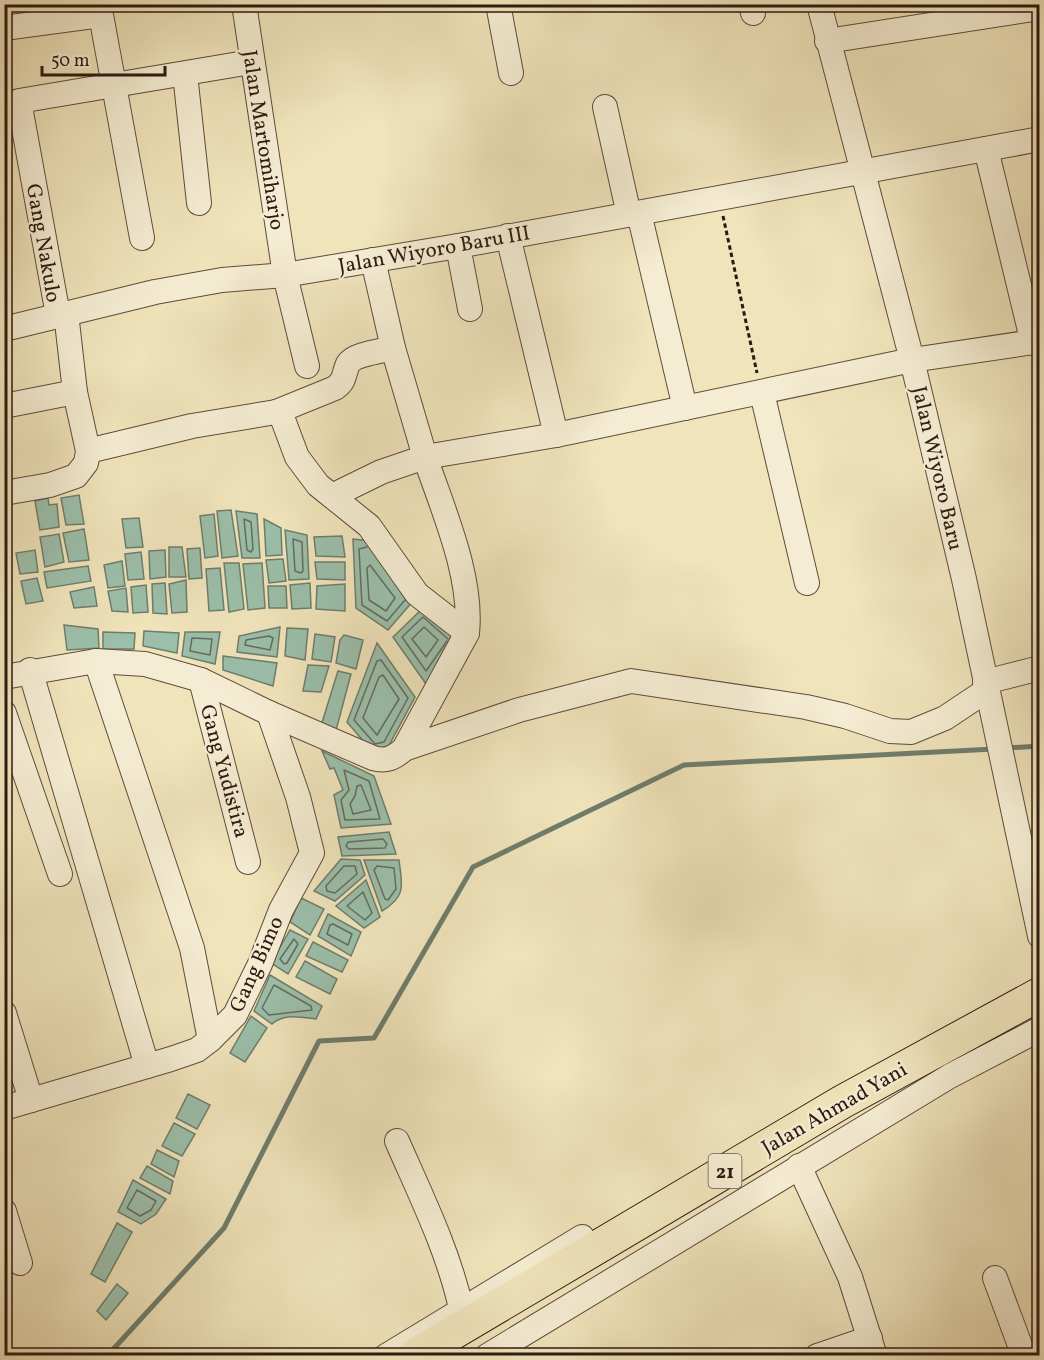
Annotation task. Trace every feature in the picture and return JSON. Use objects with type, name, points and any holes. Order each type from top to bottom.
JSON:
[{"type":"highway","name":"Jalan Ahmad Yani","points":[[414,1356],[905,1058],[1040,994]]},
{"type":"highway","name":"Jalan Ahmad Yani","points":[[456,1356],[938,1064],[1040,1012]]},
{"type":"street","name":"Jalan Martomiharjo","points":[[244,4],[285,275],[306,366]]},
{"type":"street","points":[[498,4],[511,73]]},
{"type":"street","name":"Jalan Wiyoro Baru","points":[[819,4],[827,41],[865,172],[964,579],[1040,936]]},
{"type":"street","points":[[827,41],[1040,8]]},
{"type":"street","points":[[4,28],[100,10],[141,238]]},
{"type":"street","points":[[114,87],[251,62]]},
{"type":"street","points":[[185,74],[199,203]]},
{"type":"street","name":"Gang Nakulo","points":[[88,451],[62,314],[15,137],[19,101],[114,87]]},
{"type":"street","points":[[605,107],[685,408]]},
{"type":"street","name":"Jalan Wiyoro Baru III","points":[[4,329],[62,314],[222,280],[285,275],[458,246],[1040,139]]},
{"type":"street","points":[[332,496],[381,472],[425,457],[556,435],[912,360],[1036,342],[986,149]]},
{"type":"street","points":[[508,236],[556,435]]},
{"type":"street","points":[[458,246],[470,309]]},
{"type":"street","points":[[373,260],[393,348],[462,574],[469,613],[466,633],[394,755]]},
{"type":"street","points":[[4,493],[50,485],[76,476],[86,463],[88,451],[192,426],[276,412],[335,388],[343,382],[349,364],[354,359],[393,348]]},
{"type":"street","points":[[4,406],[75,392]]},
{"type":"street","points":[[762,393],[807,583]]},
{"type":"street","points":[[276,412],[282,417],[297,457],[318,484],[369,526],[417,594],[466,633]]},
{"type":"street","points":[[4,676],[96,661],[145,664],[201,680],[269,713],[394,755],[519,710],[631,681],[806,707],[845,716],[890,731],[911,732],[945,718],[986,686],[1040,668]]},
{"type":"street","points":[[96,661],[192,948],[210,1040]]},
{"type":"street","points":[[30,670],[147,1066]]},
{"type":"street","name":"Gang Yudistira","points":[[201,680],[248,862]]},
{"type":"street","points":[[4,713],[60,874]]},
{"type":"street","name":"Gang Bimo","points":[[4,1108],[197,1050],[235,1015],[281,910],[312,853],[298,797],[269,713]]},
{"type":"street","points":[[386,1356],[461,1308],[836,1088],[905,1058],[1040,977]]},
{"type":"street","points":[[4,1013],[31,1100]]},
{"type":"street","points":[[487,1356],[950,1076],[1040,1029]]},
{"type":"street","points":[[397,1142],[454,1275],[461,1308]]},
{"type":"street","points":[[799,1166],[850,1277],[873,1347],[817,1356]]},
{"type":"street","points":[[4,1211],[20,1263]]},
{"type":"street","points":[[995,1278],[1024,1356]]},
{"type":"path","points":[[720,199],[762,393]]},
{"type":"water","points":[[79,495],[84,524],[66,525],[61,498]]},
{"type":"water","points":[[48,498],[49,505],[57,504],[59,527],[40,530],[35,501]]},
{"type":"water","points":[[231,510],[238,556],[222,558],[217,511]]},
{"type":"water","points":[[236,511],[257,514],[260,558],[242,558]]},
{"type":"water","points":[[214,514],[218,556],[205,558],[200,516]]},
{"type":"water","points":[[139,518],[143,547],[126,548],[122,519]]},
{"type":"water","points":[[264,519],[281,528],[282,555],[266,556]]},
{"type":"water","points":[[84,529],[89,560],[69,562],[63,533]]},
{"type":"water","points":[[285,530],[307,535],[309,579],[289,580]]},
{"type":"water","points":[[59,534],[64,562],[45,567],[40,537]]},
{"type":"water","points":[[342,536],[345,557],[316,556],[314,537]]},
{"type":"water","points":[[353,539],[371,541],[414,600],[388,630],[356,608]]},
{"type":"water","points":[[169,547],[182,547],[186,577],[169,577]]},
{"type":"water","points":[[200,548],[202,578],[189,579],[187,549]]},
{"type":"water","points":[[35,550],[38,572],[20,574],[16,553]]},
{"type":"water","points":[[165,550],[166,577],[150,579],[149,551]]},
{"type":"water","points":[[141,552],[144,579],[128,580],[125,554]]},
{"type":"water","points":[[283,559],[286,581],[269,583],[266,560]]},
{"type":"water","points":[[122,561],[125,586],[108,588],[104,565]]},
{"type":"water","points":[[315,562],[345,562],[345,580],[317,579]]},
{"type":"water","points":[[224,563],[239,563],[244,609],[229,612]]},
{"type":"water","points":[[262,563],[265,608],[248,610],[243,564]]},
{"type":"water","points":[[88,566],[91,581],[47,588],[44,572]]},
{"type":"water","points":[[220,568],[224,610],[209,611],[206,569]]},
{"type":"water","points":[[37,578],[43,601],[26,604],[21,581]]},
{"type":"water","points":[[186,580],[187,612],[172,613],[169,584]]},
{"type":"water","points":[[165,583],[167,614],[153,613],[152,584]]},
{"type":"water","points":[[310,583],[311,608],[292,609],[290,585]]},
{"type":"water","points":[[345,584],[345,611],[316,609],[317,586]]},
{"type":"water","points":[[146,585],[148,612],[133,613],[131,587]]},
{"type":"water","points":[[268,586],[286,586],[287,608],[269,608]]},
{"type":"water","points":[[94,587],[97,606],[74,608],[70,592]]},
{"type":"water","points":[[126,588],[128,612],[112,611],[108,591]]},
{"type":"water","points":[[423,608],[457,637],[426,684],[393,637]]},
{"type":"water","points":[[64,625],[98,629],[99,648],[67,650]]},
{"type":"water","points":[[280,627],[277,657],[237,652],[239,636]]},
{"type":"water","points":[[287,628],[308,629],[305,660],[285,656]]},
{"type":"water","points":[[144,631],[179,633],[177,653],[143,646]]},
{"type":"water","points":[[103,632],[135,633],[134,649],[103,649]]},
{"type":"water","points":[[185,632],[220,632],[215,664],[182,656]]},
{"type":"water","points":[[315,634],[335,637],[331,662],[312,659]]},
{"type":"water","points":[[344,635],[363,640],[356,669],[336,663],[340,640]]},
{"type":"water","points":[[377,643],[415,697],[387,749],[371,750],[347,722]]},
{"type":"water","points":[[223,656],[277,663],[273,686],[223,670]]},
{"type":"water","points":[[308,665],[329,666],[321,692],[303,691]]},
{"type":"water","points":[[338,671],[351,674],[335,734],[320,729]]},
{"type":"water","points":[[322,751],[374,776],[391,824],[341,828],[334,795],[343,790],[334,768],[330,769]]},
{"type":"water","points":[[389,832],[396,854],[342,856],[338,837]]},
{"type":"water","points":[[341,859],[360,860],[365,875],[335,901],[314,891]]},
{"type":"water","points":[[364,860],[399,860],[402,883],[399,895],[390,906],[382,911]]},
{"type":"water","points":[[366,880],[380,917],[364,928],[336,906]]},
{"type":"water","points":[[301,898],[324,909],[310,935],[290,922]]},
{"type":"water","points":[[328,914],[361,932],[351,956],[318,936]]},
{"type":"water","points":[[290,930],[308,939],[288,974],[271,963]]},
{"type":"water","points":[[313,942],[348,960],[342,972],[306,956]]},
{"type":"water","points":[[305,961],[337,979],[330,994],[296,977]]},
{"type":"water","points":[[270,975],[322,1006],[316,1019],[287,1017],[272,1024],[254,1011]]},
{"type":"water","points":[[251,1016],[267,1028],[245,1062],[230,1053]]},
{"type":"water","points":[[188,1094],[210,1105],[197,1129],[176,1118]]},
{"type":"water","points":[[174,1123],[195,1134],[182,1156],[162,1146]]},
{"type":"water","points":[[157,1150],[179,1161],[174,1177],[151,1164]]},
{"type":"water","points":[[147,1166],[173,1181],[170,1194],[140,1178]]},
{"type":"water","points":[[133,1180],[166,1199],[156,1214],[141,1224],[118,1212]]},
{"type":"water","points":[[117,1223],[132,1232],[105,1282],[91,1274]]},
{"type":"water","points":[[117,1284],[128,1293],[106,1320],[97,1311]]},
{"type":"waterway","points":[[1006,748],[1040,746]]},
{"type":"waterway","points":[[107,1356],[224,1228],[319,1041],[374,1038],[473,867],[684,765],[994,749]]}]
